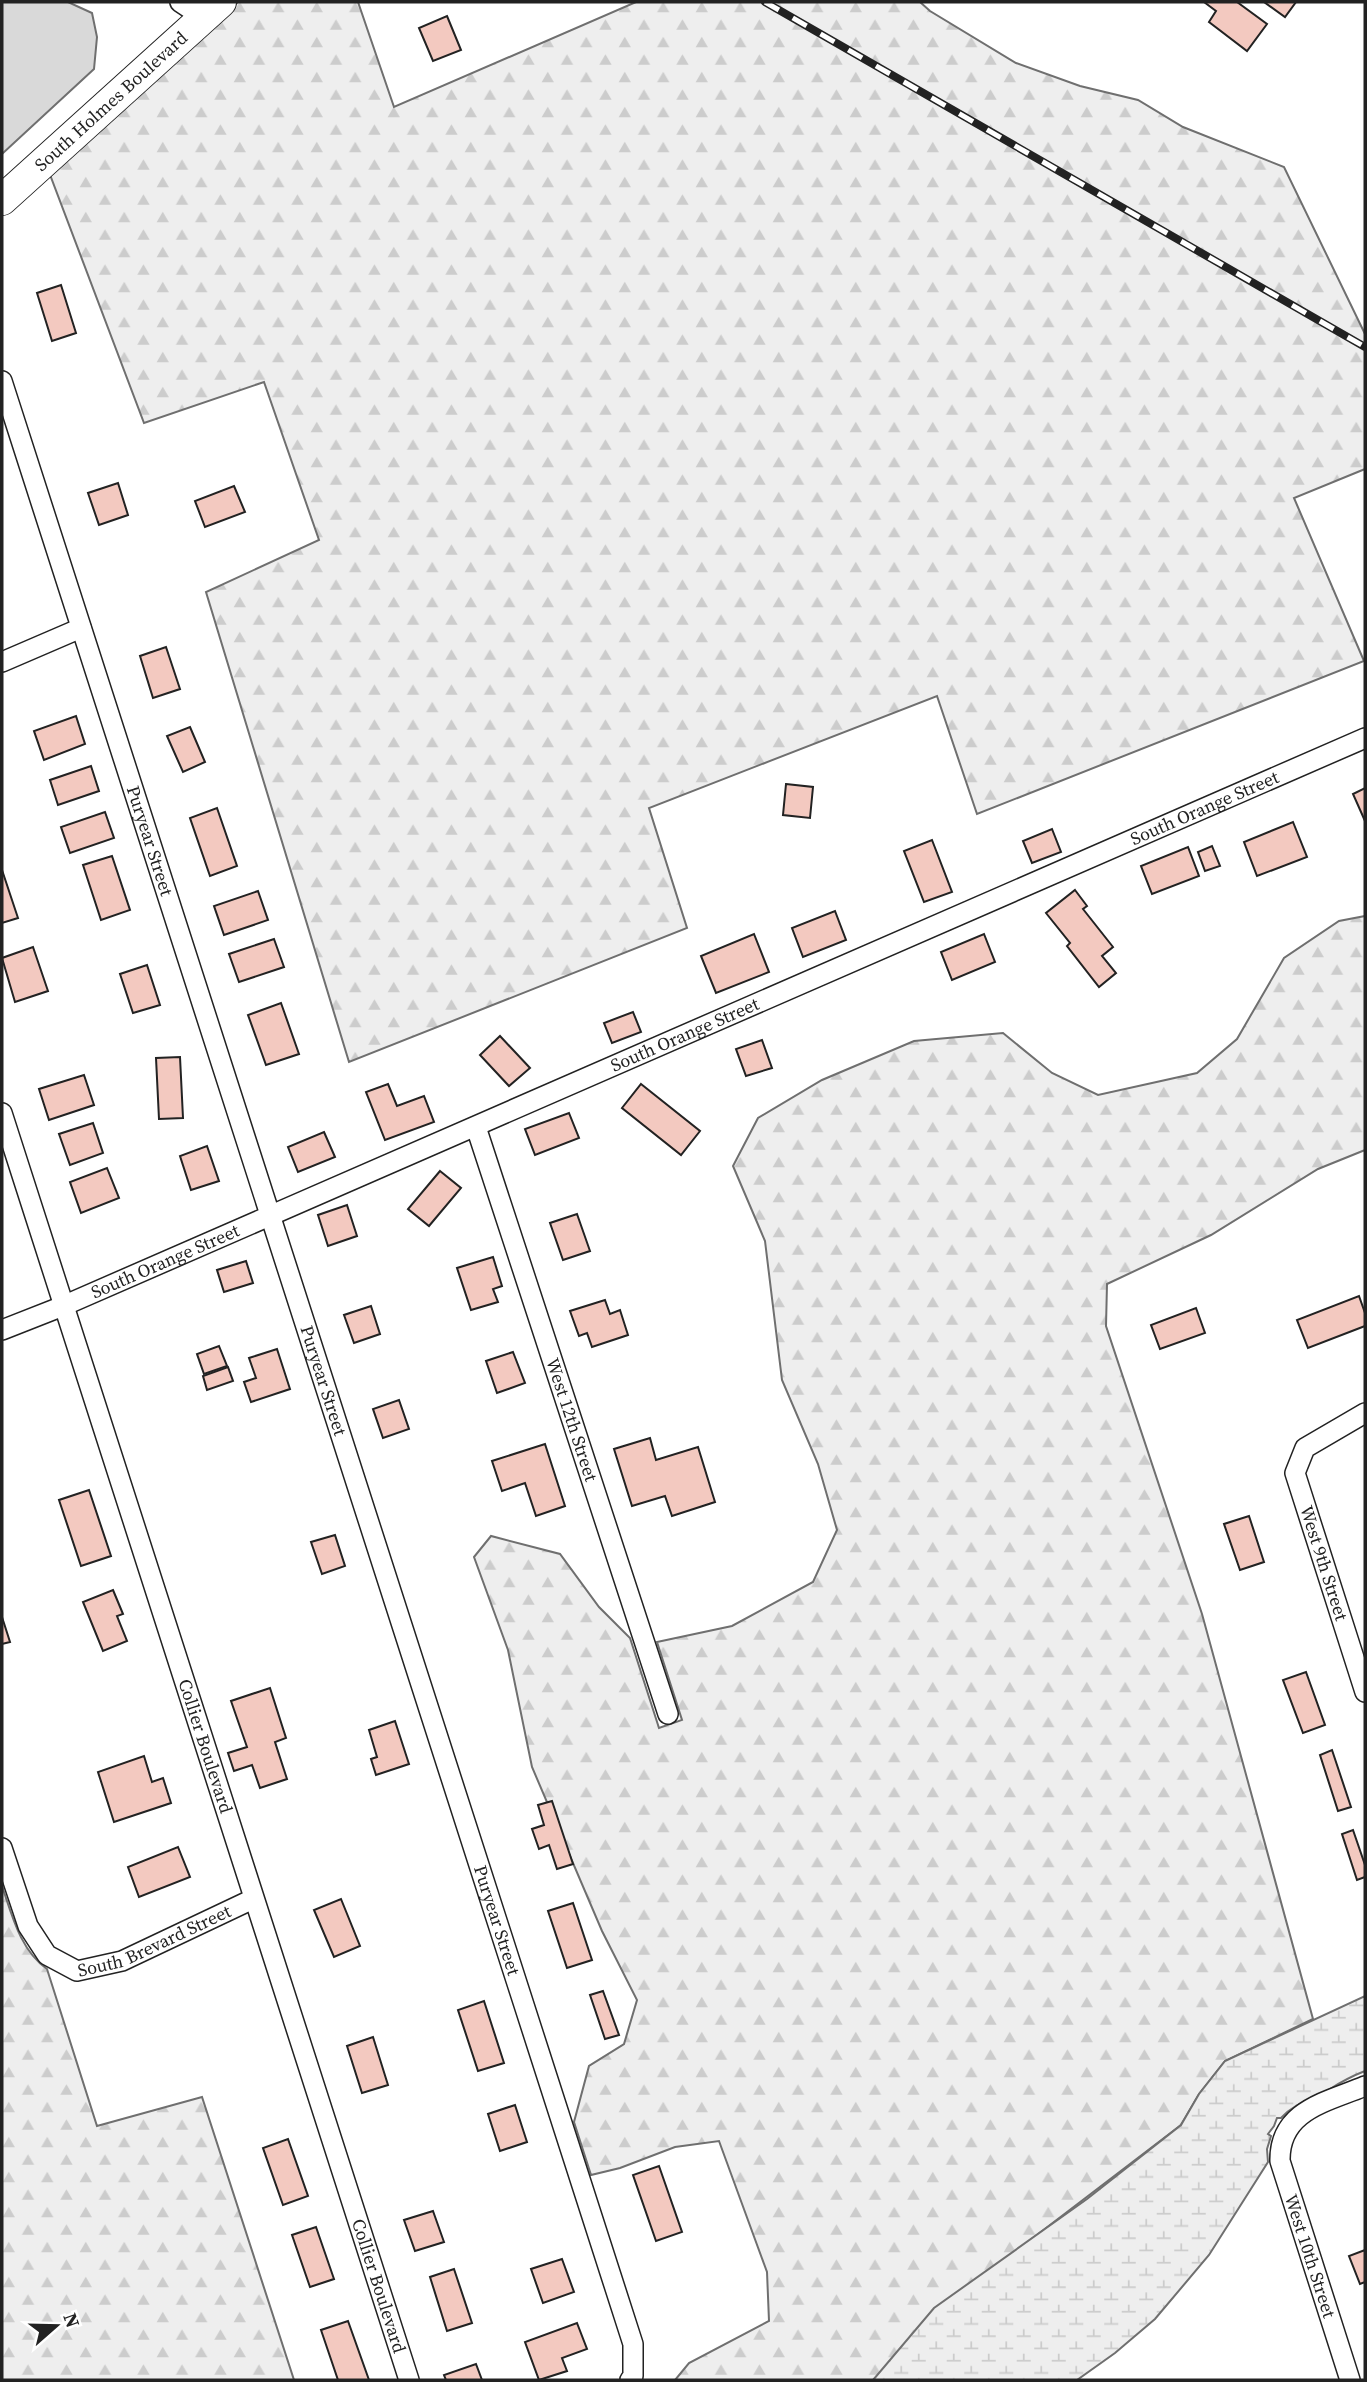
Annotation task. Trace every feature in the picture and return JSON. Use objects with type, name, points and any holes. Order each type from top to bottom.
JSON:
[{"type":"main road","name":"South Holmes Boulevard","points":[[2,200],[202,7]]},
{"type":"street","name":"Puryear Street","points":[[2,381],[633,2344],[630,2380]]},
{"type":"street","points":[[2,662],[81,628]]},
{"type":"street","name":"South Orange Street","points":[[2,1330],[476,1127],[1365,738]]},
{"type":"street","name":"Collier Boulevard","points":[[2,1113],[409,2380]]},
{"type":"street","name":"West 12th Street","points":[[476,1127],[667,1714]]},
{"type":"street","name":"West 9th Street","points":[[1365,1413],[1305,1448],[1295,1473],[1365,1692]]},
{"type":"street","name":"South Brevard Street","points":[[2,1848],[28,1926],[47,1955],[78,1971],[122,1961],[253,1899]]},
{"type":"street","name":"West 10th Street","points":[[1350,2380],[1280,2161],[1280,2147],[1285,2131],[1296,2118],[1314,2107],[1365,2086]]},
{"type":"green space","points":[[238,2],[358,2],[394,107],[636,2],[920,2],[930,11],[1016,63],[1080,86],[1138,100],[1183,127],[1284,167],[1365,334],[1365,469],[1294,498],[1364,661],[977,814],[937,696],[649,808],[687,928],[349,1062],[206,592],[319,540],[264,382],[144,423],[49,172]]},
{"type":"green space","points":[[1365,916],[1365,1150],[1318,1169],[1211,1235],[1107,1284],[1106,1326],[1202,1614],[1313,2019],[1225,2061],[1199,2094],[1181,2125],[1033,2238],[873,2380],[675,2380],[689,2363],[769,2321],[767,2272],[719,2141],[675,2147],[620,2168],[591,2175],[574,2122],[589,2066],[624,2044],[637,2000],[602,1931],[532,1767],[508,1650],[474,1557],[491,1536],[560,1554],[599,1607],[630,1638],[659,1728],[682,1720],[657,1642],[732,1626],[813,1582],[837,1530],[818,1464],[782,1380],[765,1241],[733,1166],[758,1118],[822,1080],[914,1041],[1003,1033],[1052,1073],[1098,1095],[1197,1073],[1237,1039],[1284,958],[1339,921]]},
{"type":"green space","points":[[2,1886],[24,1942],[47,1969],[97,2126],[202,2097],[294,2380],[2,2380]]},
{"type":"green space","points":[[1365,1996],[1365,2071],[1277,2118],[1268,2134],[1271,2136],[1267,2149],[1268,2162],[1209,2255],[1155,2319],[1115,2353],[1077,2380],[873,2380],[934,2308],[1087,2199],[1181,2125],[1199,2094],[1225,2061]]},
{"type":"shaded area","points":[[2,2],[68,2],[92,13],[97,37],[94,69],[2,154]]},
{"type":"building","points":[[1204,2],[1237,2],[1267,24],[1247,51],[1209,22],[1216,11]]},
{"type":"building","points":[[1264,2],[1296,2],[1285,17]]},
{"type":"building","points":[[447,16],[461,50],[433,61],[419,28]]},
{"type":"building","points":[[61,285],[76,333],[52,341],[37,293]]},
{"type":"building","points":[[118,483],[128,515],[99,525],[88,493]]},
{"type":"building","points":[[234,486],[245,512],[205,527],[195,501]]},
{"type":"building","points":[[166,647],[180,689],[153,698],[140,656]]},
{"type":"building","points":[[76,716],[85,744],[44,760],[34,731]]},
{"type":"building","points":[[190,727],[205,762],[183,772],[167,736]]},
{"type":"building","points":[[91,766],[99,791],[58,805],[50,780]]},
{"type":"building","points":[[786,784],[813,787],[810,818],[783,815]]},
{"type":"building","points":[[1365,788],[1365,821],[1353,794]]},
{"type":"building","points":[[217,808],[237,866],[210,876],[190,818]]},
{"type":"building","points":[[105,812],[114,838],[70,853],[61,827]]},
{"type":"building","points":[[1293,822],[1307,857],[1257,876],[1244,842]]},
{"type":"building","points":[[1052,829],[1061,852],[1032,863],[1023,841]]},
{"type":"building","points":[[932,840],[952,892],[924,902],[904,851]]},
{"type":"building","points":[[1212,846],[1220,866],[1205,871],[1198,852]]},
{"type":"building","points":[[1188,847],[1199,876],[1152,894],[1141,866]]},
{"type":"building","points":[[112,856],[130,910],[101,920],[83,865]]},
{"type":"building","points":[[2,870],[18,918],[2,923]]},
{"type":"building","points":[[1075,890],[1087,906],[1083,909],[1113,947],[1102,956],[1116,973],[1099,987],[1067,946],[1070,943],[1046,913]]},
{"type":"building","points":[[258,891],[268,920],[224,935],[214,906]]},
{"type":"building","points":[[835,911],[846,940],[803,957],[792,928]]},
{"type":"building","points":[[754,934],[769,972],[716,993],[701,956]]},
{"type":"building","points":[[984,934],[995,962],[952,980],[941,952]]},
{"type":"building","points":[[274,939],[284,967],[239,982],[229,954]]},
{"type":"building","points":[[33,947],[48,991],[15,1002],[2,958]]},
{"type":"building","points":[[147,965],[160,1005],[133,1013],[120,974]]},
{"type":"building","points":[[281,1003],[299,1054],[266,1065],[248,1015]]},
{"type":"building","points":[[633,1012],[641,1032],[612,1043],[604,1023]]},
{"type":"building","points":[[500,1036],[530,1068],[509,1086],[480,1055]]},
{"type":"building","points":[[762,1040],[772,1068],[746,1076],[736,1049]]},
{"type":"building","points":[[180,1057],[183,1118],[159,1119],[156,1058]]},
{"type":"building","points":[[84,1075],[94,1105],[49,1120],[39,1089]]},
{"type":"building","points":[[388,1084],[397,1106],[424,1096],[434,1122],[385,1140],[366,1092]]},
{"type":"building","points":[[641,1084],[700,1131],[681,1155],[622,1108]]},
{"type":"building","points":[[569,1113],[579,1138],[535,1155],[525,1129]]},
{"type":"building","points":[[93,1123],[103,1153],[70,1165],[59,1134]]},
{"type":"building","points":[[324,1132],[335,1157],[298,1172],[288,1147]]},
{"type":"building","points":[[207,1146],[219,1181],[191,1190],[180,1156]]},
{"type":"building","points":[[107,1168],[119,1198],[81,1213],[70,1182]]},
{"type":"building","points":[[440,1171],[461,1188],[429,1226],[408,1209]]},
{"type":"building","points":[[347,1205],[357,1236],[328,1246],[318,1215]]},
{"type":"building","points":[[577,1214],[590,1251],[563,1260],[550,1223]]},
{"type":"building","points":[[493,1257],[502,1286],[493,1289],[498,1302],[471,1310],[457,1268]]},
{"type":"building","points":[[246,1261],[253,1283],[224,1292],[217,1270]]},
{"type":"building","points":[[1359,1296],[1365,1313],[1365,1326],[1308,1348],[1297,1320]]},
{"type":"building","points":[[605,1300],[610,1314],[620,1310],[628,1335],[592,1347],[587,1333],[579,1336],[570,1311]]},
{"type":"building","points":[[371,1306],[380,1334],[354,1343],[344,1315]]},
{"type":"building","points":[[1196,1308],[1205,1333],[1160,1349],[1151,1325]]},
{"type":"building","points":[[219,1346],[227,1366],[204,1374],[197,1354]]},
{"type":"building","points":[[277,1349],[290,1389],[251,1402],[244,1382],[256,1378],[249,1358]]},
{"type":"building","points":[[513,1352],[525,1383],[497,1393],[486,1361]]},
{"type":"building","points":[[228,1367],[233,1381],[207,1390],[203,1376]]},
{"type":"building","points":[[399,1400],[409,1429],[383,1438],[373,1409]]},
{"type":"building","points":[[650,1438],[656,1460],[698,1447],[715,1502],[672,1516],[665,1496],[632,1506],[614,1449]]},
{"type":"building","points":[[545,1444],[565,1506],[536,1516],[525,1483],[502,1491],[492,1461]]},
{"type":"building","points":[[89,1490],[111,1556],[81,1566],[59,1500]]},
{"type":"building","points":[[1249,1516],[1264,1562],[1240,1570],[1224,1524]]},
{"type":"building","points":[[335,1535],[345,1566],[322,1574],[311,1542]]},
{"type":"building","points":[[113,1590],[123,1614],[117,1616],[127,1641],[103,1651],[83,1602]]},
{"type":"building","points":[[2,1617],[10,1642],[2,1644]]},
{"type":"building","points":[[1306,1672],[1325,1725],[1303,1733],[1283,1680]]},
{"type":"building","points":[[270,1688],[286,1738],[275,1742],[287,1779],[260,1788],[252,1765],[234,1771],[228,1753],[247,1747],[231,1701]]},
{"type":"building","points":[[395,1721],[409,1764],[376,1775],[371,1759],[377,1757],[369,1730]]},
{"type":"building","points":[[1332,1750],[1351,1807],[1338,1811],[1320,1755]]},
{"type":"building","points":[[144,1756],[152,1782],[163,1778],[171,1803],[114,1822],[98,1772]]},
{"type":"building","points":[[552,1801],[573,1864],[557,1869],[549,1845],[539,1849],[532,1829],[544,1825],[538,1805]]},
{"type":"building","points":[[1353,1830],[1365,1865],[1365,1877],[1357,1880],[1342,1834]]},
{"type":"building","points":[[178,1847],[190,1877],[139,1897],[128,1867]]},
{"type":"building","points":[[341,1899],[360,1946],[334,1957],[314,1910]]},
{"type":"building","points":[[573,1903],[592,1960],[567,1968],[548,1911]]},
{"type":"building","points":[[603,1991],[619,2035],[605,2039],[590,1995]]},
{"type":"building","points":[[484,2001],[504,2063],[478,2071],[458,2010]]},
{"type":"building","points":[[373,2037],[388,2085],[362,2093],[347,2046]]},
{"type":"building","points":[[515,2105],[527,2142],[500,2151],[488,2114]]},
{"type":"building","points":[[288,2139],[308,2196],[283,2205],[263,2148]]},
{"type":"building","points":[[659,2166],[682,2232],[656,2241],[633,2175]]},
{"type":"building","points":[[433,2211],[444,2242],[415,2251],[404,2220]]},
{"type":"building","points":[[316,2227],[334,2279],[310,2287],[292,2235]]},
{"type":"building","points":[[1365,2250],[1365,2282],[1360,2284],[1349,2256]]},
{"type":"building","points":[[562,2259],[574,2292],[543,2303],[531,2269]]},
{"type":"building","points":[[454,2269],[472,2323],[447,2331],[430,2277]]},
{"type":"building","points":[[348,2321],[369,2380],[338,2380],[321,2330]]},
{"type":"building","points":[[577,2323],[587,2349],[562,2358],[567,2371],[539,2380],[525,2342]]},
{"type":"building","points":[[476,2364],[482,2380],[446,2380],[444,2375]]},
{"type":"railway","points":[[765,2],[1365,347]]}]
